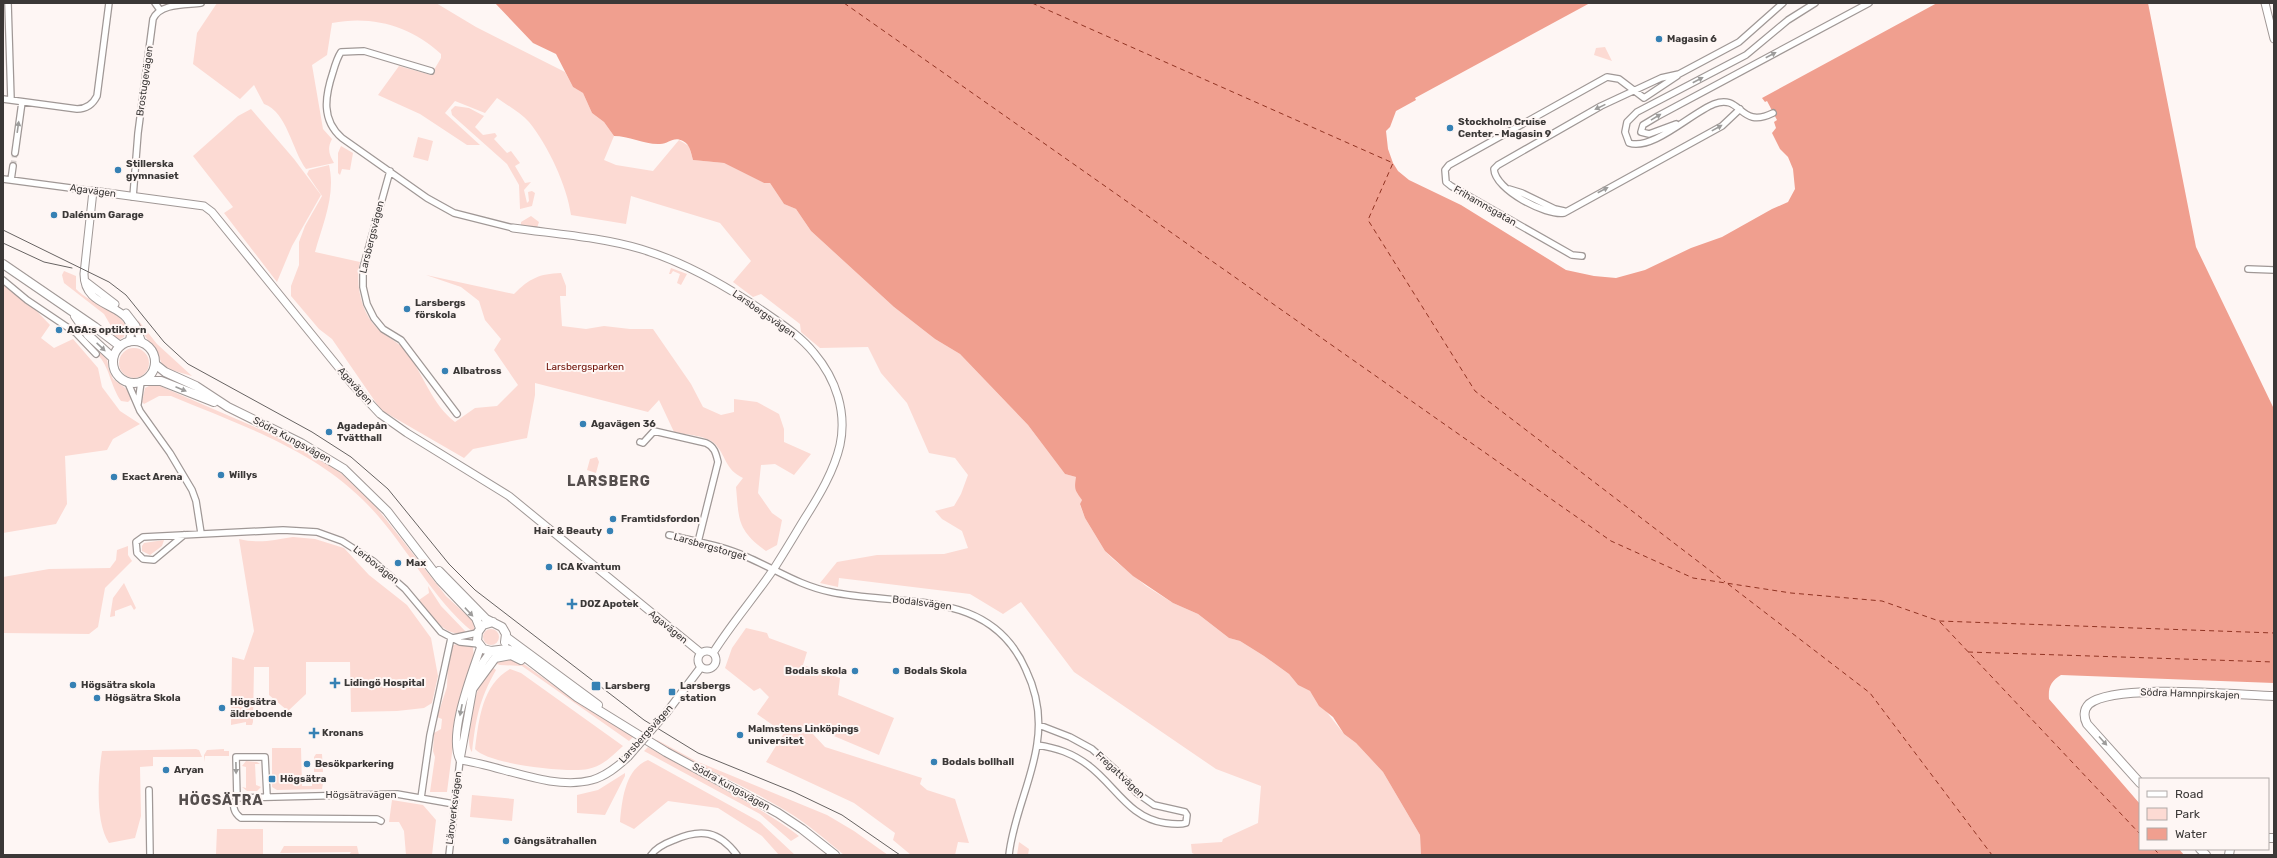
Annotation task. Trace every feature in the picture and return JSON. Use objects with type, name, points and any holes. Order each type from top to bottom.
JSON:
[{"type":"main road","points":[[3,264],[73,314],[95,326],[120,346]]},
{"type":"main road","points":[[73,314],[88,335],[113,358]]},
{"type":"main road","points":[[128,383],[116,375],[113,369],[113,358],[120,346],[128,342],[142,343],[153,352],[155,364],[152,374],[142,382]]},
{"type":"main road","name":"Södra Kungsvägen","points":[[155,364],[165,372],[196,386],[228,407]]},
{"type":"main road","name":"Södra Kungsvägen","points":[[128,383],[160,381],[228,407],[301,443],[344,469],[376,499],[418,549],[486,619],[502,626],[506,637],[624,725]]},
{"type":"main road","name":"Södra Kungsvägen","points":[[418,549],[440,580],[476,618],[479,630],[480,645],[495,650],[507,648],[520,654],[577,697],[666,752],[778,813],[802,829],[835,855]]},
{"type":"main road","points":[[479,630],[486,623],[493,622]]},
{"type":"main road","points":[[495,650],[504,643],[506,637]]},
{"type":"main road","points":[[473,688],[490,663],[503,655],[514,657],[553,679]]},
{"type":"main road","name":"Södra Hamnpirskajen","points":[[2139,782],[2084,718],[2086,709],[2100,698],[2139,692],[2274,696]]},
{"type":"street","points":[[8,3],[11,100]]},
{"type":"street","points":[[3,99],[77,109],[87,107],[95,101],[99,82],[109,3]]},
{"type":"street","points":[[155,3],[160,10],[201,3]]},
{"type":"street","points":[[1740,110],[1722,126],[1564,213],[1552,213],[1519,197],[1502,186],[1494,174],[1494,169],[1498,165],[1601,106],[1636,91],[1661,78],[1679,74],[1739,42],[1783,3]]},
{"type":"street","points":[[1773,112],[1763,118],[1752,118],[1729,102],[1722,102],[1715,104],[1682,122],[1668,132],[1643,144],[1629,144],[1626,138],[1627,122],[1637,112],[1746,55],[1788,20],[1815,3]]},
{"type":"street","points":[[1682,122],[1649,134],[1641,132],[1643,125],[1658,116],[1869,3]]},
{"type":"street","points":[[2265,3],[2274,39]]},
{"type":"street","name":"Brostugevägen","points":[[133,197],[138,133],[153,19],[160,10]]},
{"type":"street","name":"Larsbergsvägen","points":[[431,71],[364,51],[347,50],[341,52],[338,56],[331,78],[326,103],[326,113],[332,129],[346,141],[427,198],[454,213],[513,228],[617,243],[670,259],[700,272],[751,303],[788,329],[815,353],[834,384],[841,405],[842,427],[840,446],[830,474],[773,570],[713,653]]},
{"type":"street","name":"Frihamnsgatan","points":[[1582,256],[1572,255],[1451,186],[1446,182],[1445,170],[1449,165],[1607,77],[1620,79],[1644,98],[1667,84],[1679,74]]},
{"type":"street","points":[[15,153],[22,102]]},
{"type":"street","points":[[11,180],[13,166]]},
{"type":"street","name":"Larsbergsvägen","points":[[390,171],[363,268],[363,287],[367,304],[374,318],[383,329],[401,340],[456,414]]},
{"type":"street","name":"Agavägen","points":[[3,179],[201,205],[207,208],[352,384],[380,414],[407,433],[509,496],[701,654]]},
{"type":"street","points":[[93,191],[85,286],[89,294],[118,310],[127,320],[130,328],[128,342]]},
{"type":"street","points":[[2248,269],[2274,270]]},
{"type":"street","points":[[3,280],[27,300],[76,333],[96,354]]},
{"type":"street","points":[[85,281],[129,314],[136,326],[142,343]]},
{"type":"street","points":[[138,404],[142,382]]},
{"type":"street","points":[[128,383],[140,411],[170,453],[192,490],[196,501],[200,533]]},
{"type":"street","points":[[640,442],[643,443],[654,431],[706,443],[711,445],[716,452],[718,462],[698,542]]},
{"type":"street","name":"Lerbovägen","points":[[184,535],[154,560],[143,559],[137,553],[136,542],[143,537],[283,530],[317,532],[342,541],[358,550],[392,576],[441,632],[451,638],[480,645]]},
{"type":"street","name":"Larsbergstorget","points":[[669,535],[746,556],[773,570]]},
{"type":"street","name":"Bodalsvägen","points":[[773,570],[798,582],[831,592],[934,603],[970,613],[1000,634],[1018,655],[1030,679],[1035,695],[1039,725],[1037,745],[1009,855]]},
{"type":"street","points":[[421,798],[430,735],[451,638],[479,630]]},
{"type":"street","name":"Läroverksvägen","points":[[460,760],[456,746],[461,707],[480,645]]},
{"type":"street","name":"Läroverksvägen","points":[[449,855],[460,760],[473,688],[483,662],[495,650]]},
{"type":"street","points":[[707,651],[713,653],[716,660],[714,666],[708,669],[702,667],[698,661],[701,654],[707,651]]},
{"type":"street","name":"Larsbergsvägen","points":[[460,760],[538,777],[574,782],[592,780],[605,774],[628,757],[667,712],[702,667]]},
{"type":"street","name":"Fregattvägen","points":[[1037,745],[1055,747],[1080,760],[1098,773],[1130,807],[1148,819],[1170,824],[1186,823],[1185,812],[1163,808],[1142,797],[1092,749],[1070,737],[1039,725]]},
{"type":"street","points":[[267,796],[265,757],[236,757],[237,798],[234,807],[237,815],[241,818],[320,817],[377,819],[381,821]]},
{"type":"street","points":[[149,790],[150,855]]},
{"type":"street","name":"Högsätravägen","points":[[237,798],[267,796],[397,794],[454,804]]},
{"type":"street","points":[[651,855],[666,843],[695,832],[710,834],[723,840],[737,855]]},
{"type":"green space","points":[[217,3],[436,3],[476,27],[565,72],[573,87],[583,93],[592,113],[604,122],[614,136],[604,160],[616,165],[653,171],[679,140],[689,146],[693,160],[724,163],[764,183],[770,183],[784,204],[796,209],[811,231],[894,307],[935,339],[960,354],[1028,425],[1065,474],[1076,477],[1082,500],[1080,505],[1085,518],[1105,551],[1113,559],[1146,586],[1173,603],[1198,614],[1229,638],[1240,641],[1264,656],[1289,674],[1298,685],[1310,691],[1344,734],[1356,743],[1383,772],[1420,835],[1421,855],[1196,855],[1192,853],[1191,844],[1222,842],[1223,839],[1258,823],[1261,786],[1216,769],[1074,672],[1021,602],[1003,614],[970,594],[839,578],[838,587],[820,583],[837,562],[877,555],[944,554],[968,548],[962,531],[942,519],[935,511],[954,506],[961,494],[968,475],[955,458],[929,453],[907,403],[881,373],[868,347],[820,348],[801,332],[800,324],[761,294],[753,297],[733,282],[751,261],[720,223],[631,196],[626,224],[571,215],[561,179],[543,142],[526,119],[497,98],[485,113],[455,101],[445,113],[480,145],[467,145],[420,114],[378,95],[399,66],[431,75],[441,58],[441,54],[417,36],[390,25],[362,21],[332,23],[327,55],[312,65],[323,129],[332,139],[329,151],[334,163],[306,169],[284,123],[272,108],[264,104],[254,85],[240,99],[193,64],[197,33]]},
{"type":"green space","points":[[1605,47],[1612,61],[1594,55],[1596,48]]},
{"type":"green space","points":[[455,106],[469,108],[484,116],[475,127],[483,135],[495,133],[497,136],[494,139],[507,153],[511,151],[520,163],[515,166],[525,183],[531,182],[524,190],[527,203],[529,201],[528,192],[532,191],[535,193],[532,206],[520,209],[519,185],[507,164],[452,115],[451,110]]},
{"type":"green space","points":[[251,109],[294,159],[321,195],[292,246],[277,282],[224,213],[233,207],[193,156],[238,116]]},
{"type":"green space","points":[[418,137],[433,141],[428,161],[413,157]]},
{"type":"green space","points":[[341,146],[353,153],[350,170],[342,169],[340,175],[338,173],[338,153]]},
{"type":"green space","name":"Larsbergsparken","points":[[329,165],[331,176],[330,198],[315,252],[360,262],[358,279],[359,288],[363,306],[371,321],[385,335],[405,350],[414,362],[440,407],[455,422],[475,408],[497,406],[518,385],[494,350],[501,339],[485,320],[479,301],[461,287],[426,275],[514,294],[525,284],[535,278],[547,274],[561,273],[566,286],[566,296],[560,296],[562,326],[586,329],[604,326],[630,329],[653,329],[691,384],[703,407],[721,415],[734,412],[734,399],[757,402],[779,414],[784,429],[784,442],[811,454],[794,475],[775,464],[761,465],[758,493],[772,513],[782,520],[777,545],[766,551],[750,537],[741,524],[736,487],[743,478],[737,475],[729,467],[720,450],[708,439],[674,432],[659,400],[648,412],[535,383],[535,395],[527,438],[473,449],[464,458],[381,410],[332,339],[319,329],[291,296],[291,286],[299,265],[299,242],[305,226],[322,196],[307,174],[309,170]]},
{"type":"green space","points":[[531,216],[539,222],[537,228],[521,226],[521,222]]},
{"type":"green space","points":[[671,268],[687,274],[681,285],[677,283],[680,274],[673,271],[669,274]]},
{"type":"green space","points":[[64,271],[76,276],[76,289],[88,299],[109,310],[121,319],[126,325],[124,337],[118,340],[111,336],[111,326],[104,314],[64,283],[62,275]]},
{"type":"green space","points":[[3,284],[32,306],[50,325],[41,338],[54,348],[73,339],[98,368],[102,387],[120,411],[140,424],[113,439],[107,450],[65,456],[67,504],[56,524],[3,533]]},
{"type":"green space","points":[[138,320],[157,344],[192,376],[164,368],[156,351],[139,328]]},
{"type":"green space","points":[[134,348],[144,353],[149,363],[144,373],[134,378],[124,373],[119,363],[124,353]]},
{"type":"green space","points":[[98,350],[107,359],[109,370],[113,379],[128,390],[131,399],[128,402],[121,401],[117,395],[105,365],[97,354]]},
{"type":"green space","points":[[151,385],[160,386],[278,437],[338,470],[377,508],[446,596],[473,621],[475,630],[473,632],[457,617],[429,584],[391,531],[362,499],[342,481],[320,465],[272,439],[247,427],[171,396],[159,396],[144,404],[142,402],[145,388]]},
{"type":"green space","points":[[597,457],[599,462],[596,473],[587,470],[590,459]]},
{"type":"green space","points":[[293,537],[315,539],[344,548],[369,575],[407,605],[431,638],[438,676],[432,703],[424,708],[397,711],[351,712],[350,662],[306,662],[306,694],[288,711],[269,695],[269,667],[254,667],[252,725],[246,725],[246,722],[231,725],[232,657],[244,660],[254,631],[239,539],[260,541]]},
{"type":"green space","points":[[164,540],[162,546],[150,555],[142,551],[142,546],[144,543]]},
{"type":"green space","points":[[128,546],[128,555],[132,561],[105,588],[98,627],[89,634],[3,633],[3,577],[49,569],[110,568],[116,560],[117,550]]},
{"type":"green space","points":[[124,583],[136,608],[134,610],[131,605],[115,611],[115,616],[110,617],[113,598]]},
{"type":"green space","points":[[428,586],[441,606],[468,634],[451,632],[445,629],[434,619],[419,600],[429,593]]},
{"type":"green space","points":[[746,628],[767,633],[769,638],[807,652],[803,665],[840,678],[838,695],[894,718],[879,755],[822,731],[812,733],[825,747],[922,778],[920,784],[927,790],[955,799],[969,843],[958,842],[955,855],[911,855],[893,840],[895,833],[854,803],[766,762],[784,733],[757,714],[769,697],[760,688],[754,691],[725,668],[732,648]]},
{"type":"green space","points":[[491,629],[497,631],[499,637],[497,643],[491,645],[485,643],[483,637],[485,631]]},
{"type":"green space","points":[[456,644],[473,647],[474,658],[458,707],[447,792],[430,792],[435,757],[433,751],[434,733],[441,729],[442,719],[437,717],[447,687],[448,661],[452,646]]},
{"type":"green space","points":[[507,658],[521,662],[584,707],[634,736],[629,741],[522,666],[500,665],[494,663]]},
{"type":"green space","points":[[491,666],[496,670],[490,681],[479,710],[472,752],[469,738],[471,716],[479,685]]},
{"type":"green space","points":[[510,669],[521,673],[623,746],[598,766],[578,770],[528,766],[495,759],[482,754],[475,749],[480,715],[493,684]]},
{"type":"green space","points":[[657,740],[696,761],[827,815],[854,831],[888,855],[844,855],[810,827],[788,812],[756,793],[655,742]]},
{"type":"green space","points":[[648,747],[744,800],[799,836],[791,841],[760,814],[644,751]]},
{"type":"green space","points":[[272,748],[301,748],[302,786],[312,786],[312,780],[319,780],[323,783],[322,789],[277,790],[272,787]]},
{"type":"green space","points":[[224,749],[224,751],[229,751],[229,756],[205,756],[204,762],[204,755],[207,750]]},
{"type":"green space","points":[[199,750],[202,757],[153,757],[153,766],[140,767],[141,816],[135,838],[109,843],[101,823],[99,798],[99,773],[102,751]]},
{"type":"green space","points":[[316,754],[322,754],[323,772],[314,772],[314,757]]},
{"type":"green space","points":[[648,760],[760,822],[795,855],[779,855],[762,836],[718,808],[668,801],[634,829],[620,822],[626,786],[634,770],[640,764]]},
{"type":"green space","points":[[246,761],[257,762],[260,764],[255,764],[256,785],[261,787],[257,791],[247,791],[242,787],[246,788],[246,767],[242,766]]},
{"type":"green space","points":[[625,773],[625,776],[605,815],[577,813],[577,795],[598,790]]},
{"type":"green space","points":[[472,795],[514,799],[512,821],[470,817]]},
{"type":"green space","points":[[392,800],[423,805],[436,820],[432,855],[406,855],[404,831],[399,822],[389,822]]},
{"type":"green space","points":[[217,829],[263,829],[263,855],[216,854]]},
{"type":"green space","points":[[1019,842],[1029,849],[1028,855],[1017,855]]},
{"type":"green space","points":[[284,846],[357,846],[359,855],[349,855],[351,852],[280,853]]},
{"type":"water","points":[[495,3],[1590,3],[1415,98],[1416,100],[1396,111],[1390,127],[1386,131],[1388,149],[1393,163],[1398,171],[1409,180],[1461,205],[1566,270],[1594,276],[1616,278],[1645,270],[1691,248],[1722,237],[1772,209],[1788,202],[1795,189],[1793,169],[1788,157],[1780,149],[1772,133],[1776,128],[1774,122],[1777,120],[1767,101],[1765,102],[1762,98],[1937,3],[2148,3],[2196,247],[2274,409],[2274,683],[2061,675],[2051,685],[2049,699],[2139,803],[2139,850],[2180,850],[2184,855],[1421,855],[1420,835],[1383,772],[1356,743],[1344,734],[1333,717],[1319,706],[1310,691],[1298,685],[1289,674],[1264,656],[1240,641],[1229,638],[1198,614],[1173,603],[1133,576],[1105,551],[1085,518],[1080,504],[1082,500],[1076,490],[1076,477],[1065,474],[1028,425],[960,354],[935,339],[894,307],[811,231],[796,209],[784,204],[770,183],[764,183],[724,163],[693,160],[687,144],[680,140],[676,139],[663,144],[655,144],[626,137],[614,136],[604,122],[592,113],[583,93],[573,87],[556,54],[533,43]]},
{"type":"ferry route","points":[[844,3],[1611,541],[1693,578],[1791,593],[1882,601],[1939,621],[2274,633]]},
{"type":"ferry route","points":[[1032,3],[1393,163],[1368,220],[1475,391],[1725,582]]},
{"type":"ferry route","points":[[1728,584],[1870,693],[1992,855]]},
{"type":"ferry route","points":[[1940,622],[2139,833]]},
{"type":"ferry route","points":[[1968,652],[2274,662]]},
{"type":"ferry route","points":[[2155,850],[2160,855]]},
{"type":"tunnel","points":[[13,166],[15,153]]},
{"type":"tram line","points":[[3,230],[109,282],[126,295],[164,342],[188,364],[312,432],[351,457],[388,489],[449,564],[475,590],[644,720],[698,753],[794,792],[842,815],[900,855]]},
{"type":"tram line","points":[[3,243],[44,262],[72,268]]},
{"type":"place","name":"Magasin 6","points":[[1659,39]]},
{"type":"place","name":"Stockholm Cruise Center - Magasin 9","points":[[1450,128]]},
{"type":"place","name":"Stillerska gymnasiet","points":[[118,170]]},
{"type":"place","name":"Dalénum Garage","points":[[54,215]]},
{"type":"place","name":"Larsbergs förskola","points":[[407,309]]},
{"type":"place","name":"AGA:s optiktorn","points":[[59,330]]},
{"type":"place","name":"Albatross","points":[[445,371]]},
{"type":"place","name":"Agavägen 36","points":[[583,424]]},
{"type":"place","name":"Agadepån Tvätthall","points":[[329,432]]},
{"type":"place","name":"Willys","points":[[221,475]]},
{"type":"place","name":"Exact Arena","points":[[114,477]]},
{"type":"place","name":"Framtidsfordon","points":[[613,519]]},
{"type":"place","name":"Hair & Beauty","points":[[610,531]]},
{"type":"place","name":"Max","points":[[398,563]]},
{"type":"place","name":"ICA Kvantum","points":[[549,567]]},
{"type":"place","name":"DOZ Apotek","points":[[572,604]]},
{"type":"place","name":"Bodals skola","points":[[855,671]]},
{"type":"place","name":"Bodals Skola","points":[[896,671]]},
{"type":"place","name":"Lidingö Hospital","points":[[335,683]]},
{"type":"place","name":"Högsätra skola","points":[[73,685]]},
{"type":"place","name":"Larsberg","points":[[596,686]]},
{"type":"place","name":"Larsbergs station","points":[[672,692]]},
{"type":"place","name":"Högsätra Skola","points":[[97,698]]},
{"type":"place","name":"Högsätra äldreboende","points":[[222,708]]},
{"type":"place","name":"Kronans","points":[[314,733]]},
{"type":"place","name":"Malmstens Linköpings universitet","points":[[740,735]]},
{"type":"place","name":"Bodals bollhall","points":[[934,762]]},
{"type":"place","name":"Besökparkering","points":[[307,764]]},
{"type":"place","name":"Aryan","points":[[166,770]]},
{"type":"place","name":"Högsätra","points":[[272,779]]},
{"type":"place","name":"Gångsätrahallen","points":[[506,841]]},
{"type":"district","name":"LARSBERG","points":[[609,481]]},
{"type":"district","name":"HÖGSÄTRA","points":[[221,800]]}]
